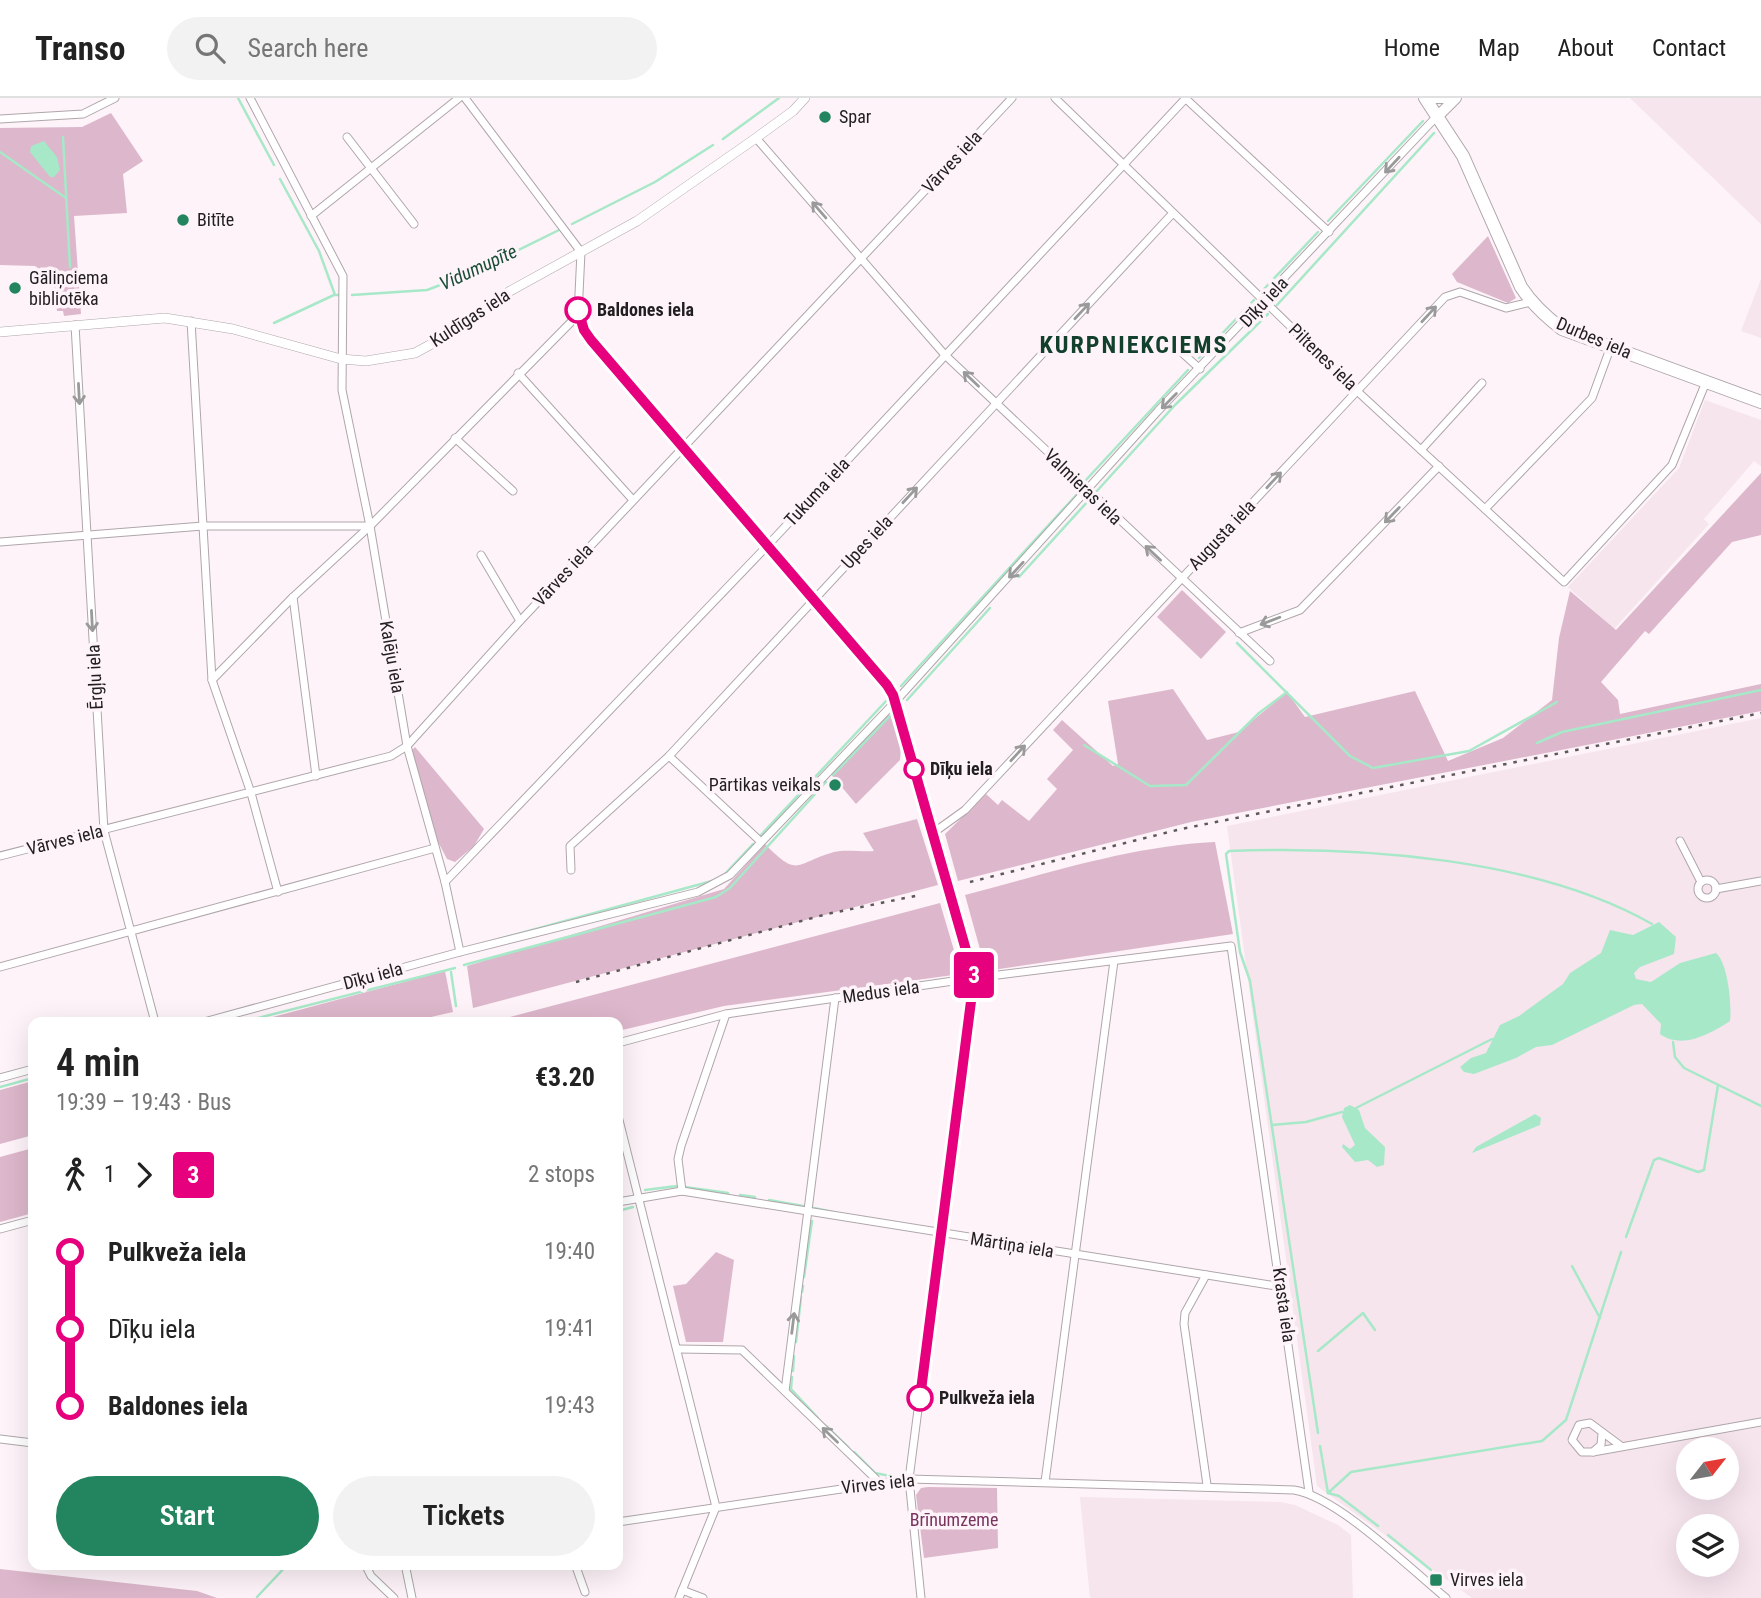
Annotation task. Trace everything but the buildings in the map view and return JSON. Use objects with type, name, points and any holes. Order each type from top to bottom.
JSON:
[{"type":"main road","name":"Durbes iela","points":[[1425,98],[1439,115],[1463,156],[1512,269],[1531,302],[1562,329],[1761,402]]},
{"type":"main road","points":[[1432,98],[1450,98]]},
{"type":"main road","name":"Dīķu iela","points":[[1439,115],[1456,98]]},
{"type":"street","points":[[0,119],[83,114],[115,98]]},
{"type":"street","name":"Kalēju iela","points":[[250,98],[343,276],[342,390],[370,526],[407,746],[445,883],[460,952]]},
{"type":"street","points":[[311,216],[462,98],[581,252],[578,315],[591,340],[887,685],[895,702],[974,978],[909,1479],[921,1598]]},
{"type":"street","name":"Kuldīgas iela","points":[[0,332],[165,318],[233,329],[341,359],[366,361],[415,353],[459,329],[510,291],[637,221],[793,111],[805,98]]},
{"type":"street","name":"Vārves iela","points":[[0,856],[391,756],[407,746],[520,621],[1012,98]]},
{"type":"street","name":"Piltenes iela","points":[[1055,98],[1357,391],[1564,582],[1672,465],[1706,382]]},
{"type":"street","points":[[1185,98],[1329,232]]},
{"type":"street","name":"Tukuma iela","points":[[445,883],[768,545],[1185,98]]},
{"type":"street","name":"Dīķu iela","points":[[222,1017],[460,952],[698,892],[730,875],[895,702],[1088,492],[1158,411],[1266,301],[1439,115]]},
{"type":"street","points":[[347,137],[414,224]]},
{"type":"street","name":"Valmieras iela","points":[[756,138],[946,355],[1088,492],[1270,661]]},
{"type":"street","name":"Upes iela","points":[[571,870],[570,846],[669,756],[1174,213]]},
{"type":"street","name":"Augusta iela","points":[[933,833],[965,810],[1451,293],[1460,292],[1506,307],[1531,302]]},
{"type":"street","points":[[212,680],[293,597],[370,526],[578,315]]},
{"type":"street","points":[[191,321],[212,680],[251,793],[278,892]]},
{"type":"street","name":"Ērgļu iela","points":[[75,325],[104,831],[154,1017]]},
{"type":"street","points":[[1485,509],[1592,398],[1611,346]]},
{"type":"street","points":[[1179,350],[1200,369]]},
{"type":"street","points":[[518,373],[633,500]]},
{"type":"street","points":[[1421,450],[1482,383]]},
{"type":"street","points":[[455,438],[513,491]]},
{"type":"street","points":[[1239,633],[1300,610],[1439,466]]},
{"type":"street","points":[[0,542],[203,526],[370,526]]},
{"type":"street","points":[[481,555],[520,621]]},
{"type":"street","points":[[293,597],[316,776]]},
{"type":"street","points":[[669,756],[760,841]]},
{"type":"street","points":[[1680,841],[1701,882],[1698,890],[1703,898],[1712,897],[1716,889]]},
{"type":"street","points":[[0,967],[435,848]]},
{"type":"street","points":[[1701,882],[1711,881],[1716,889]]},
{"type":"street","points":[[1716,889],[1761,881]]},
{"type":"street","name":"Medus iela","points":[[623,1042],[726,1014],[974,978],[1231,946]]},
{"type":"street","name":"Krasta iela","points":[[1231,946],[1282,1287],[1309,1492]]},
{"type":"street","points":[[1045,1482],[1114,961]]},
{"type":"street","points":[[785,1391],[835,998]]},
{"type":"street","points":[[682,1191],[678,1159],[681,1146],[726,1014]]},
{"type":"street","points":[[0,1078],[28,1070]]},
{"type":"street","points":[[623,1135],[716,1507],[680,1594],[702,1598]]},
{"type":"street","name":"Mārtiņa iela","points":[[623,1201],[682,1191],[1282,1287]]},
{"type":"street","points":[[0,1229],[28,1221]]},
{"type":"street","points":[[1206,1275],[1185,1313],[1184,1324],[1207,1485]]},
{"type":"street","points":[[678,1349],[742,1350],[879,1482]]},
{"type":"street","points":[[1621,1446],[1590,1423],[1575,1429],[1574,1445],[1582,1452],[1593,1452],[1761,1422]]},
{"type":"street","points":[[1593,1452],[1601,1445],[1602,1434]]},
{"type":"street","points":[[0,1439],[28,1442]]},
{"type":"street","name":"Virves iela","points":[[623,1521],[909,1479],[1207,1485],[1309,1492]]},
{"type":"street","points":[[1309,1492],[1338,1510],[1446,1598]]},
{"type":"street","points":[[368,1570],[394,1598]]},
{"type":"street","points":[[406,1570],[412,1598]]},
{"type":"street","points":[[577,1570],[584,1592]]},
{"type":"shaded area","points":[[1630,98],[1761,98],[1761,224]]},
{"type":"shaded area","points":[[44,141],[57,157],[60,170],[54,177],[50,177],[30,152],[31,146]]},
{"type":"shaded area","points":[[1761,279],[1761,338],[1741,331]]},
{"type":"shaded area","points":[[1705,400],[1761,420],[1761,466],[1754,461],[1704,519],[1709,524],[1614,629],[1568,587],[1679,468]]},
{"type":"shaded area","points":[[1761,718],[1761,1598],[1472,1598],[1317,1486],[1227,826]]},
{"type":"shaded area","points":[[1659,922],[1676,937],[1674,954],[1640,967],[1634,973],[1636,979],[1651,982],[1680,963],[1716,953],[1726,975],[1730,995],[1730,1021],[1705,1035],[1677,1041],[1660,1034],[1661,1024],[1642,1004],[1634,1005],[1552,1045],[1536,1047],[1474,1074],[1464,1072],[1460,1067],[1471,1058],[1486,1053],[1500,1025],[1519,1016],[1563,984],[1570,973],[1601,953],[1610,930],[1633,935]]},
{"type":"shaded area","points":[[1350,1105],[1359,1110],[1365,1128],[1385,1147],[1384,1165],[1377,1167],[1368,1160],[1355,1162],[1342,1147],[1343,1144],[1350,1149],[1355,1145],[1342,1117],[1344,1108]]},
{"type":"shaded area","points":[[1535,1114],[1541,1118],[1540,1125],[1472,1153],[1476,1147]]},
{"type":"shaded area","points":[[1080,1497],[1281,1502],[1295,1505],[1338,1525],[1351,1535],[1353,1598],[1090,1598]]},
{"type":"green space","points":[[111,113],[143,161],[123,174],[127,213],[74,216],[81,314],[64,316],[63,311],[57,311],[54,284],[44,283],[44,272],[35,266],[0,265],[0,128],[82,127]]},
{"type":"green space","points":[[1488,236],[1516,298],[1508,303],[1457,282],[1452,274]]},
{"type":"green space","points":[[1761,473],[1761,535],[1732,542],[1649,634],[1645,631],[1601,682],[1618,700],[1620,714],[1761,684],[1761,711],[1191,822],[958,881],[945,834],[986,794],[998,805],[1002,800],[1029,821],[1057,789],[1047,779],[1073,750],[1053,730],[1062,720],[1113,766],[1118,764],[1108,701],[1173,689],[1207,740],[1239,732],[1287,692],[1305,717],[1415,691],[1448,761],[1503,738],[1552,700],[1559,638],[1570,591],[1616,630]]},
{"type":"green space","points":[[1182,590],[1226,632],[1201,659],[1157,617]]},
{"type":"green space","points":[[888,714],[898,735],[900,760],[856,804],[830,773]]},
{"type":"green space","points":[[415,747],[484,829],[474,846],[455,862],[447,859],[436,838],[412,750]]},
{"type":"green space","points":[[917,819],[938,885],[473,1008],[467,966],[724,889],[765,844],[785,862],[798,865],[838,851],[874,851],[863,833]]},
{"type":"green space","points":[[1215,842],[1233,934],[986,971],[965,895],[1120,855]]},
{"type":"green space","points":[[940,903],[961,974],[724,1006],[623,1030],[623,1017],[510,1017]]},
{"type":"green space","points":[[445,971],[453,1012],[431,1017],[273,1017]]},
{"type":"green space","points":[[28,1082],[28,1136],[0,1144],[0,1090]]},
{"type":"green space","points":[[28,1149],[28,1214],[0,1222],[0,1157]]},
{"type":"green space","points":[[716,1252],[734,1260],[723,1342],[686,1342],[673,1286],[686,1284]]},
{"type":"green space","name":"Brīnumzeme","points":[[921,1488],[997,1488],[998,1548],[924,1558],[916,1495]]},
{"type":"green space","points":[[0,1569],[197,1591],[217,1598],[0,1598]]},
{"type":"waterway","name":"Vidumupīte","points":[[238,98],[274,165]]},
{"type":"waterway","name":"Vidumupīte","points":[[723,139],[779,98]]},
{"type":"waterway","points":[[1328,221],[1423,121]]},
{"type":"waterway","points":[[1277,305],[1434,133]]},
{"type":"waterway","points":[[63,137],[70,267]]},
{"type":"waterway","name":"Vidumupīte","points":[[572,224],[655,182],[713,145]]},
{"type":"waterway","points":[[0,152],[66,198]]},
{"type":"waterway","name":"Vidumupīte","points":[[280,179],[319,251],[335,295],[338,295]]},
{"type":"waterway","name":"Vidumupīte","points":[[352,295],[427,290],[472,273],[559,230]]},
{"type":"waterway","points":[[1264,289],[1318,232]]},
{"type":"waterway","points":[[274,323],[334,295]]},
{"type":"waterway","points":[[1199,358],[1254,300]]},
{"type":"waterway","points":[[1096,492],[1175,405],[1268,314]]},
{"type":"waterway","points":[[1085,481],[1188,370]]},
{"type":"waterway","points":[[901,686],[1080,491]]},
{"type":"waterway","points":[[1019,577],[1089,500]]},
{"type":"waterway","points":[[907,700],[990,608]]},
{"type":"waterway","points":[[1237,643],[1350,756],[1373,768],[1469,751],[1557,702]]},
{"type":"waterway","points":[[1537,743],[1562,732],[1761,690]]},
{"type":"waterway","points":[[1084,745],[1150,786],[1186,785],[1259,713],[1287,692]]},
{"type":"waterway","points":[[761,835],[887,700]]},
{"type":"waterway","points":[[833,775],[891,715]]},
{"type":"waterway","points":[[464,965],[716,897],[730,888],[826,782]]},
{"type":"waterway","points":[[724,875],[753,844]]},
{"type":"waterway","points":[[1318,1433],[1250,981],[1240,952],[1226,854],[1229,851],[1334,851],[1446,861],[1556,884],[1606,902],[1652,924]]},
{"type":"waterway","points":[[499,939],[712,881]]},
{"type":"waterway","points":[[262,1017],[455,968]]},
{"type":"waterway","points":[[451,972],[456,1006]]},
{"type":"waterway","points":[[1356,1108],[1492,1039]]},
{"type":"waterway","points":[[1673,1042],[1675,1057],[1684,1068],[1761,1106]]},
{"type":"waterway","points":[[0,1087],[28,1079]]},
{"type":"waterway","points":[[1626,1237],[1654,1160],[1659,1158],[1698,1172],[1704,1170],[1718,1085]]},
{"type":"waterway","points":[[1272,1125],[1306,1122],[1342,1112]]},
{"type":"waterway","points":[[645,1190],[677,1186]]},
{"type":"waterway","points":[[685,1187],[728,1193]]},
{"type":"waterway","points":[[740,1195],[755,1197]]},
{"type":"waterway","points":[[769,1200],[803,1206]]},
{"type":"waterway","points":[[623,1210],[633,1207]]},
{"type":"waterway","points":[[814,1208],[833,1212]]},
{"type":"waterway","points":[[804,1277],[812,1221]]},
{"type":"waterway","points":[[1328,1493],[1351,1472],[1542,1441],[1566,1420],[1621,1252]]},
{"type":"waterway","points":[[1572,1266],[1600,1318]]},
{"type":"waterway","points":[[802,1292],[803,1286]]},
{"type":"waterway","points":[[796,1342],[801,1297]]},
{"type":"waterway","points":[[1318,1351],[1363,1313],[1375,1330]]},
{"type":"waterway","points":[[793,1371],[794,1356]]},
{"type":"waterway","points":[[792,1377],[791,1389],[818,1418]]},
{"type":"waterway","points":[[826,1426],[848,1447]]},
{"type":"waterway","points":[[1320,1446],[1328,1493]]},
{"type":"waterway","points":[[854,1452],[875,1473],[890,1476]]},
{"type":"waterway","points":[[1328,1493],[1339,1496],[1378,1526]]},
{"type":"waterway","points":[[1388,1535],[1431,1570]]},
{"type":"waterway","points":[[257,1597],[282,1570]]},
{"type":"railway","points":[[970,882],[1181,829],[1761,713]]},
{"type":"railway","points":[[576,982],[827,914],[920,895]]},
{"type":"bus line","name":"3","points":[[578,310],[584,330],[591,340],[893,695],[974,978],[920,1398]]},
{"type":"place","name":"Spar","points":[[825,117]]},
{"type":"place","name":"Bitīte","points":[[183,220]]},
{"type":"place","name":"Gāliņciema bibliotēka","points":[[15,288]]},
{"type":"place","name":"Baldones iela","points":[[578,310]]},
{"type":"place","name":"Dīķu iela","points":[[914,769]]},
{"type":"place","name":"Pārtikas veikals","points":[[835,785]]},
{"type":"place","name":"Pulkveža iela","points":[[920,1398]]},
{"type":"place","name":"Virves iela","points":[[1436,1580]]},
{"type":"district","name":"KURPNIEKCIEMS","points":[[1134,345]]}]
